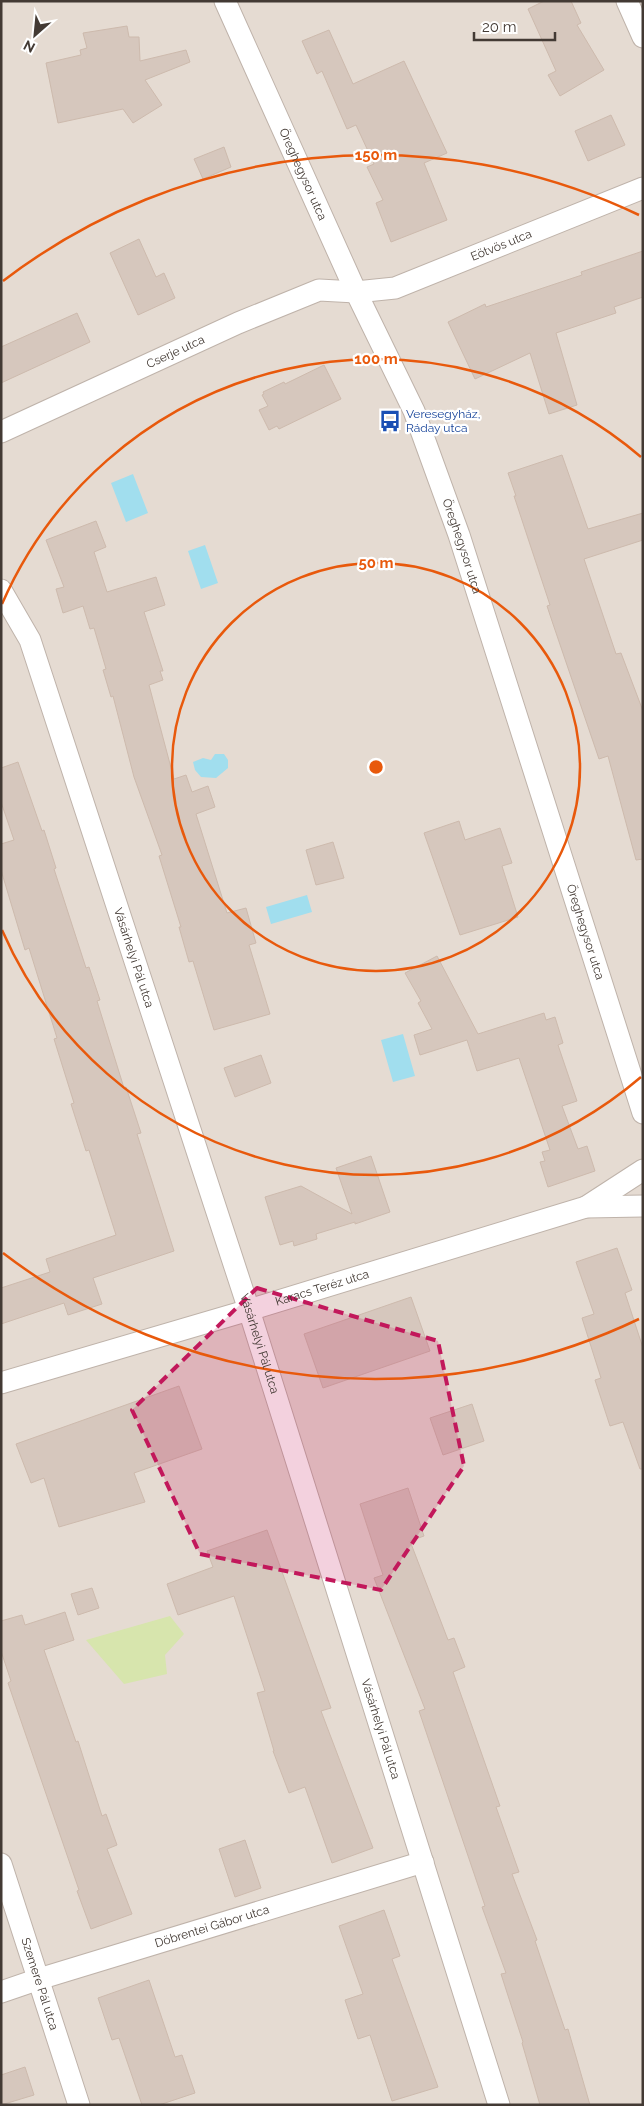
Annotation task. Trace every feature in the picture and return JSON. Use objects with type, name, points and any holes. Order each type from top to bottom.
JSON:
[{"type":"street","name":"Öreghegysor utca","points":[[225,1],[356,292],[414,411],[459,535],[643,1113]]},
{"type":"street","points":[[627,1],[643,37]]},
{"type":"street","name":"Eötvös utca","points":[[356,292],[395,288],[643,188]]},
{"type":"street","name":"Cserje utca","points":[[1,432],[238,323],[319,290],[356,292]]},
{"type":"street","name":"Vásárhelyi Pál utca","points":[[1,590],[30,640],[250,1310],[499,2105]]},
{"type":"street","name":"Karacs Teréz utca","points":[[1,1383],[250,1310],[586,1207],[643,1170]]},
{"type":"street","name":"Karacs Teréz utca","points":[[586,1207],[643,1206]]},
{"type":"street","name":"Döbrentei Gábor utca","points":[[1,1992],[423,1862]]},
{"type":"street","name":"Szemere Pál utca","points":[[1,1864],[79,2105]]},
{"type":"highlighted area","points":[[257,1288],[438,1341],[464,1466],[381,1590],[200,1554],[132,1410]]},
{"type":"shaded area","points":[[1,1],[643,1],[643,2105],[1,2105]]},
{"type":"green space","points":[[170,1616],[184,1634],[165,1655],[167,1674],[124,1684],[86,1640]]},
{"type":"water","points":[[133,474],[148,513],[126,522],[111,483]]},
{"type":"water","points":[[205,545],[218,583],[201,589],[188,551]]},
{"type":"water","points":[[215,754],[224,754],[228,760],[228,768],[216,778],[201,777],[195,770],[193,762],[203,758],[211,760]]},
{"type":"water","points":[[307,895],[312,912],[271,924],[266,907]]},
{"type":"water","points":[[403,1034],[415,1076],[393,1082],[381,1040]]},
{"type":"building","points":[[544,1],[571,1],[581,23],[577,25],[604,70],[560,96],[548,75],[556,71],[528,9]]},
{"type":"building","points":[[127,26],[129,37],[139,37],[140,61],[186,50],[190,62],[145,80],[162,105],[133,123],[123,109],[58,123],[46,63],[81,55],[80,50],[87,48],[83,33]]},
{"type":"building","points":[[329,30],[353,84],[404,61],[447,153],[424,163],[447,220],[391,242],[376,203],[383,200],[367,167],[374,164],[356,125],[347,129],[322,71],[317,74],[302,41]]},
{"type":"building","points":[[611,115],[625,145],[588,161],[575,131]]},
{"type":"building","points":[[224,147],[231,167],[203,179],[194,159]]},
{"type":"building","points":[[139,239],[156,277],[164,273],[175,298],[138,315],[110,253]]},
{"type":"building","points":[[643,251],[643,297],[614,307],[616,313],[556,333],[577,405],[549,414],[530,353],[475,379],[448,322],[485,304],[486,307],[582,275],[581,272]]},
{"type":"building","points":[[77,313],[90,342],[1,383],[1,347]]},
{"type":"building","points":[[324,365],[341,399],[279,429],[277,426],[269,430],[259,410],[268,406],[262,395],[264,394],[263,392],[284,382],[285,384]]},
{"type":"building","points":[[562,455],[588,529],[643,513],[643,540],[584,559],[616,654],[621,653],[643,711],[643,859],[636,860],[608,756],[599,759],[547,606],[550,605],[508,473]]},
{"type":"building","points":[[96,521],[106,547],[94,552],[107,592],[156,577],[165,605],[144,612],[163,671],[160,671],[163,680],[149,685],[174,779],[186,775],[192,792],[208,786],[215,807],[196,814],[227,913],[246,908],[256,943],[249,945],[270,1014],[214,1030],[193,961],[189,962],[179,927],[181,927],[159,856],[162,855],[134,777],[113,696],[111,697],[103,670],[106,669],[94,628],[90,629],[83,606],[63,613],[56,589],[64,587],[46,540]]},
{"type":"building","points":[[18,762],[42,831],[44,830],[56,868],[54,869],[86,968],[89,967],[100,1000],[97,1001],[124,1088],[126,1087],[141,1133],[137,1134],[174,1251],[93,1278],[102,1304],[68,1315],[64,1303],[1,1324],[1,1288],[50,1272],[46,1259],[116,1235],[89,1150],[86,1151],[71,1104],[74,1103],[54,1039],[57,1038],[29,948],[25,950],[1,870],[1,844],[14,840],[1,802],[1,768]]},
{"type":"building","points":[[459,821],[465,840],[500,828],[512,863],[502,866],[518,917],[460,935],[424,833]]},
{"type":"building","points":[[333,842],[344,878],[316,885],[306,850]]},
{"type":"building","points":[[437,956],[478,1034],[544,1013],[546,1020],[555,1017],[563,1043],[558,1045],[577,1101],[562,1106],[578,1149],[587,1146],[595,1171],[548,1187],[540,1162],[545,1161],[542,1152],[550,1150],[519,1058],[477,1071],[467,1040],[420,1055],[414,1035],[432,1029],[418,1003],[421,1001],[405,973]]},
{"type":"building","points":[[261,1055],[271,1083],[235,1097],[224,1068]]},
{"type":"building","points":[[371,1156],[390,1212],[355,1224],[355,1222],[316,1234],[317,1239],[294,1246],[293,1241],[280,1245],[265,1197],[301,1186],[352,1214],[336,1168]]},
{"type":"building","points":[[617,1248],[632,1290],[625,1293],[643,1348],[643,1469],[640,1469],[623,1422],[610,1426],[595,1380],[601,1378],[582,1318],[594,1314],[576,1262]]},
{"type":"building","points":[[411,1297],[430,1351],[323,1388],[304,1334]]},
{"type":"building","points":[[179,1386],[202,1449],[134,1473],[145,1502],[59,1527],[44,1478],[31,1483],[16,1444]]},
{"type":"building","points":[[472,1404],[484,1441],[443,1455],[430,1418]]},
{"type":"building","points":[[408,1488],[424,1536],[410,1541],[448,1640],[454,1638],[465,1667],[453,1672],[500,1806],[496,1807],[519,1872],[512,1874],[537,1940],[535,1941],[565,2030],[568,2029],[590,2105],[540,2105],[523,2042],[501,1974],[506,1973],[482,1907],[485,1906],[419,1711],[425,1709],[374,1578],[383,1575],[360,1504]]},
{"type":"building","points":[[267,1530],[331,1708],[321,1711],[373,1848],[332,1863],[305,1787],[289,1793],[273,1751],[257,1693],[265,1691],[234,1596],[178,1615],[167,1584],[213,1567],[207,1551]]},
{"type":"building","points":[[92,1588],[99,1608],[78,1615],[71,1594]]},
{"type":"building","points":[[65,1612],[74,1640],[44,1650],[76,1742],[78,1741],[102,1816],[106,1814],[117,1845],[107,1849],[132,1914],[91,1929],[8,1683],[11,1681],[1,1651],[1,1621],[22,1615],[25,1625]]},
{"type":"building","points":[[245,1840],[261,1888],[235,1897],[219,1849]]},
{"type":"building","points":[[384,1910],[400,1956],[392,1959],[438,2087],[392,2101],[370,2035],[358,2039],[345,2000],[363,1994],[339,1926]]},
{"type":"building","points":[[149,1980],[175,2057],[182,2055],[195,2093],[159,2105],[142,2105],[119,2038],[112,2040],[98,1998]]},
{"type":"building","points":[[25,2067],[34,2095],[1,2105],[1,2075]]},
{"type":"place","name":"Veresegyház, Ráday utca","points":[[390,421]]}]
